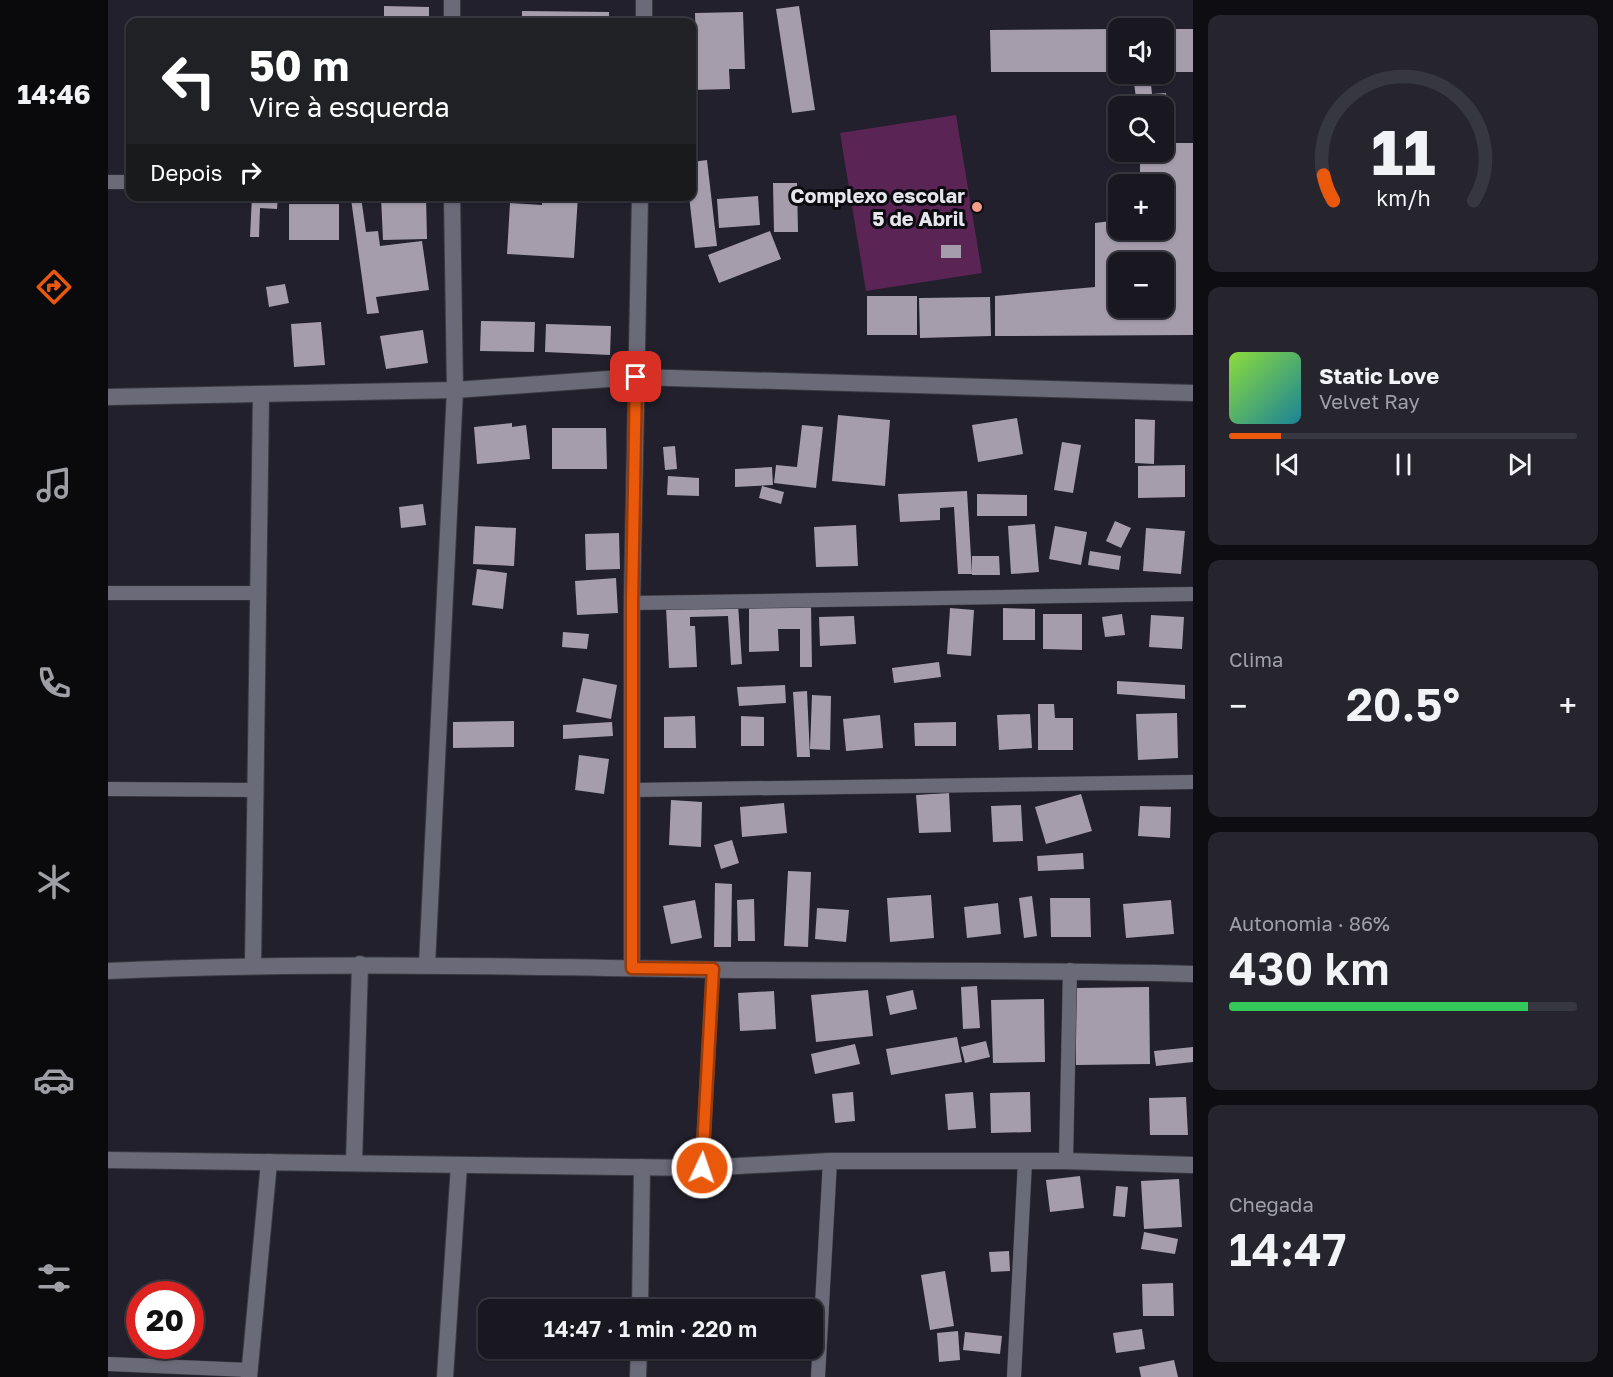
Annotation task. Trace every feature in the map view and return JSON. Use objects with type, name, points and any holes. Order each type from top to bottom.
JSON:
[{"type":"street","points":[[452,0],[452,18]]},
{"type":"street","points":[[644,0],[644,18]]},
{"type":"street","points":[[427,964],[455,390],[452,201]]},
{"type":"street","points":[[632,968],[632,603],[640,201]]},
{"type":"street","points":[[108,397],[455,390],[636,377],[1193,393]]},
{"type":"street","points":[[253,964],[261,395]]},
{"type":"street","points":[[108,971],[253,964],[427,964],[713,969],[1070,970],[1193,974]]},
{"type":"street","points":[[354,1163],[360,964]]},
{"type":"street","points":[[108,1160],[702,1168],[830,1161],[1066,1161],[1193,1164]]},
{"type":"street","points":[[249,1374],[269,1162]]},
{"type":"street","points":[[445,1377],[459,1165]]},
{"type":"street","points":[[640,1299],[642,1167]]},
{"type":"street","points":[[638,1377],[639,1359]]},
{"type":"lane","points":[[108,182],[126,182]]},
{"type":"lane","points":[[108,593],[257,593]]},
{"type":"lane","points":[[632,603],[1193,594]]},
{"type":"lane","points":[[632,790],[1193,782]]},
{"type":"lane","points":[[108,789],[255,790]]},
{"type":"lane","points":[[702,1168],[713,969]]},
{"type":"lane","points":[[1066,1161],[1070,970]]},
{"type":"lane","points":[[818,1377],[830,1161]]},
{"type":"lane","points":[[1014,1377],[1025,1161]]},
{"type":"lane","points":[[108,1364],[249,1374]]},
{"type":"shaded area","points":[[956,115],[982,273],[866,291],[840,133]]},
{"type":"building","points":[[384,6],[429,7],[429,18],[384,18]]},
{"type":"building","points":[[799,6],[815,110],[792,113],[776,9]]},
{"type":"building","points":[[522,11],[609,12],[609,18],[522,18]]},
{"type":"building","points":[[743,12],[745,69],[729,69],[730,89],[696,90],[695,13]]},
{"type":"building","points":[[1108,29],[1108,72],[991,72],[990,30]]},
{"type":"building","points":[[1174,29],[1193,29],[1193,72],[1174,72]]},
{"type":"building","points":[[1134,84],[1151,84],[1152,94],[1166,93],[1166,96],[1136,96]]},
{"type":"building","points":[[1174,143],[1193,143],[1193,335],[995,336],[995,296],[1095,287],[1095,223],[1108,221],[1108,240],[1174,240],[1174,174],[1140,174],[1140,162],[1174,162]]},
{"type":"building","points":[[707,160],[717,246],[695,248],[690,201],[696,201],[696,161]]},
{"type":"building","points":[[773,183],[797,183],[798,232],[774,232]]},
{"type":"building","points":[[758,196],[760,225],[719,228],[717,199]]},
{"type":"building","points":[[252,201],[278,201],[277,209],[260,208],[259,237],[250,237]]},
{"type":"building","points":[[351,201],[362,201],[366,232],[378,231],[380,246],[422,241],[429,290],[376,297],[379,313],[367,314]]},
{"type":"building","points":[[381,201],[426,201],[427,239],[383,240]]},
{"type":"building","points":[[542,201],[578,201],[574,258],[507,254],[510,203],[542,205]]},
{"type":"building","points":[[289,204],[339,204],[339,240],[289,240]]},
{"type":"building","points":[[770,231],[781,259],[719,283],[708,255]]},
{"type":"building","points":[[941,245],[961,245],[961,258],[941,258]]},
{"type":"building","points":[[285,284],[289,303],[269,307],[266,287]]},
{"type":"building","points":[[867,296],[917,296],[917,335],[867,335]]},
{"type":"building","points":[[990,297],[991,336],[920,338],[919,298]]},
{"type":"building","points":[[481,321],[535,322],[534,352],[480,351]]},
{"type":"building","points":[[321,322],[325,365],[294,367],[291,324]]},
{"type":"building","points":[[546,324],[611,326],[610,355],[545,352]]},
{"type":"building","points":[[423,330],[428,363],[386,369],[380,336]]},
{"type":"building","points":[[838,415],[890,420],[885,486],[832,481]]},
{"type":"building","points":[[1017,418],[1023,454],[978,462],[972,425]]},
{"type":"building","points":[[1135,419],[1155,420],[1154,464],[1135,463]]},
{"type":"building","points":[[512,423],[512,427],[526,425],[530,459],[477,464],[474,427]]},
{"type":"building","points":[[802,425],[823,427],[816,488],[774,483],[776,465],[797,467]]},
{"type":"building","points":[[552,428],[606,428],[607,469],[552,469]]},
{"type":"building","points":[[1062,442],[1081,445],[1073,493],[1054,490]]},
{"type":"building","points":[[675,446],[677,469],[665,470],[663,447]]},
{"type":"building","points":[[1185,465],[1185,497],[1138,498],[1138,466]]},
{"type":"building","points":[[772,467],[773,485],[735,487],[735,469]]},
{"type":"building","points":[[668,476],[699,478],[699,496],[667,495]]},
{"type":"building","points":[[762,486],[784,492],[781,504],[759,498]]},
{"type":"building","points":[[967,491],[972,574],[958,574],[954,507],[940,508],[940,520],[900,522],[898,494]]},
{"type":"building","points":[[977,494],[1027,495],[1027,516],[977,516]]},
{"type":"building","points":[[423,504],[426,525],[401,528],[399,507]]},
{"type":"building","points":[[1115,521],[1131,528],[1121,548],[1106,541]]},
{"type":"building","points":[[1035,524],[1039,572],[1011,574],[1008,526]]},
{"type":"building","points":[[856,525],[858,566],[816,567],[814,527]]},
{"type":"building","points":[[475,526],[516,528],[514,566],[473,564]]},
{"type":"building","points":[[1055,526],[1087,532],[1081,565],[1049,559]]},
{"type":"building","points":[[1146,528],[1185,531],[1181,574],[1143,571]]},
{"type":"building","points":[[619,533],[620,569],[586,570],[585,534]]},
{"type":"building","points":[[1090,551],[1121,556],[1119,570],[1088,565]]},
{"type":"building","points":[[972,556],[999,556],[1000,575],[972,575]]},
{"type":"building","points":[[477,569],[507,573],[503,609],[472,605]]},
{"type":"building","points":[[616,578],[618,613],[577,615],[575,581]]},
{"type":"building","points":[[738,604],[742,664],[731,665],[728,616],[690,617],[690,626],[695,626],[697,667],[669,668],[666,607]]},
{"type":"building","points":[[749,605],[811,605],[812,667],[800,667],[800,629],[778,629],[779,651],[749,652]]},
{"type":"building","points":[[950,608],[974,610],[971,656],[947,654]]},
{"type":"building","points":[[1003,608],[1035,609],[1035,640],[1003,640]]},
{"type":"building","points":[[1043,614],[1082,614],[1082,650],[1043,649]]},
{"type":"building","points":[[1122,614],[1125,635],[1105,637],[1102,617]]},
{"type":"building","points":[[1151,615],[1184,617],[1182,649],[1149,647]]},
{"type":"building","points":[[854,616],[856,644],[820,646],[819,617]]},
{"type":"building","points":[[563,632],[589,634],[587,649],[562,647]]},
{"type":"building","points":[[939,662],[941,677],[894,683],[892,668]]},
{"type":"building","points":[[583,678],[617,685],[611,719],[576,712]]},
{"type":"building","points":[[1117,681],[1185,685],[1185,699],[1117,694]]},
{"type":"building","points":[[785,685],[786,703],[739,706],[737,687]]},
{"type":"building","points":[[807,691],[810,757],[797,757],[793,692]]},
{"type":"building","points":[[812,695],[831,696],[830,750],[810,749]]},
{"type":"building","points":[[1038,704],[1054,704],[1055,718],[1073,718],[1073,750],[1038,750]]},
{"type":"building","points":[[1177,713],[1178,758],[1138,760],[1136,714]]},
{"type":"building","points":[[1030,714],[1032,748],[999,750],[997,715]]},
{"type":"building","points":[[880,715],[883,748],[846,751],[843,719]]},
{"type":"building","points":[[695,716],[696,748],[664,748],[664,717]]},
{"type":"building","points":[[741,716],[764,717],[764,746],[741,746]]},
{"type":"building","points":[[514,721],[514,747],[453,748],[453,722]]},
{"type":"building","points":[[612,722],[613,736],[563,739],[563,725]]},
{"type":"building","points":[[956,722],[956,746],[915,746],[914,723]]},
{"type":"building","points":[[579,755],[609,759],[604,794],[575,790]]},
{"type":"building","points":[[949,793],[951,832],[919,833],[916,795]]},
{"type":"building","points":[[1081,794],[1092,831],[1046,844],[1035,807]]},
{"type":"building","points":[[671,800],[702,802],[701,847],[669,845]]},
{"type":"building","points":[[784,803],[787,833],[742,837],[740,807]]},
{"type":"building","points":[[1021,805],[1023,841],[993,842],[991,806]]},
{"type":"building","points":[[1140,806],[1171,807],[1170,838],[1138,836]]},
{"type":"building","points":[[732,840],[739,863],[721,869],[714,845]]},
{"type":"building","points":[[1083,853],[1084,869],[1038,871],[1037,856]]},
{"type":"building","points":[[788,871],[811,872],[808,947],[784,946]]},
{"type":"building","points":[[715,883],[732,884],[731,947],[714,947]]},
{"type":"building","points":[[931,895],[934,938],[890,942],[887,898]]},
{"type":"building","points":[[1032,896],[1037,936],[1024,938],[1019,898]]},
{"type":"building","points":[[1050,898],[1090,898],[1091,937],[1051,937]]},
{"type":"building","points":[[754,899],[755,941],[738,941],[737,900]]},
{"type":"building","points":[[695,900],[702,938],[671,944],[663,906]]},
{"type":"building","points":[[1171,900],[1174,934],[1126,938],[1123,904]]},
{"type":"building","points":[[998,903],[1001,934],[967,938],[964,907]]},
{"type":"building","points":[[817,908],[849,910],[846,942],[815,939]]},
{"type":"building","points":[[977,986],[980,1028],[963,1029],[961,987]]},
{"type":"building","points":[[1149,987],[1150,1064],[1076,1065],[1075,988]]},
{"type":"building","points":[[868,990],[873,1036],[816,1042],[811,995]]},
{"type":"building","points":[[913,990],[917,1009],[890,1015],[886,996]]},
{"type":"building","points":[[774,991],[776,1029],[740,1031],[738,993]]},
{"type":"building","points":[[1044,999],[1045,1062],[993,1063],[991,1000]]},
{"type":"building","points":[[957,1037],[962,1062],[891,1075],[886,1049]]},
{"type":"building","points":[[986,1041],[990,1057],[965,1063],[961,1047]]},
{"type":"building","points":[[855,1044],[860,1064],[815,1074],[811,1054]]},
{"type":"building","points":[[1193,1047],[1193,1062],[1156,1066],[1154,1051]]},
{"type":"building","points":[[853,1092],[855,1121],[835,1123],[832,1094]]},
{"type":"building","points":[[973,1092],[976,1128],[948,1130],[945,1094]]},
{"type":"building","points":[[1030,1092],[1031,1132],[991,1133],[990,1093]]},
{"type":"building","points":[[1186,1097],[1188,1135],[1150,1135],[1149,1098]]},
{"type":"building","points":[[1080,1176],[1084,1208],[1050,1212],[1046,1180]]},
{"type":"building","points":[[1179,1179],[1182,1227],[1144,1229],[1141,1181]]},
{"type":"building","points":[[1116,1186],[1128,1187],[1125,1217],[1113,1216]]},
{"type":"building","points":[[1144,1232],[1178,1239],[1175,1254],[1141,1249]]},
{"type":"building","points":[[1009,1251],[1010,1271],[991,1272],[989,1252]]},
{"type":"building","points":[[945,1271],[954,1326],[930,1330],[921,1275]]},
{"type":"building","points":[[1173,1283],[1174,1316],[1143,1316],[1142,1284]]},
{"type":"building","points":[[1142,1329],[1145,1349],[1116,1353],[1113,1333]]},
{"type":"building","points":[[958,1331],[960,1360],[939,1362],[937,1333]]},
{"type":"building","points":[[965,1332],[1002,1336],[1000,1354],[963,1350]]},
{"type":"building","points":[[1174,1360],[1178,1377],[1141,1377],[1139,1367]]},
{"type":"place","name":"Complexo escolar 5 de Abril","points":[[977,207]]},
{"type":"route","points":[[636,377],[632,603],[632,968],[713,969],[702,1168]]}]
